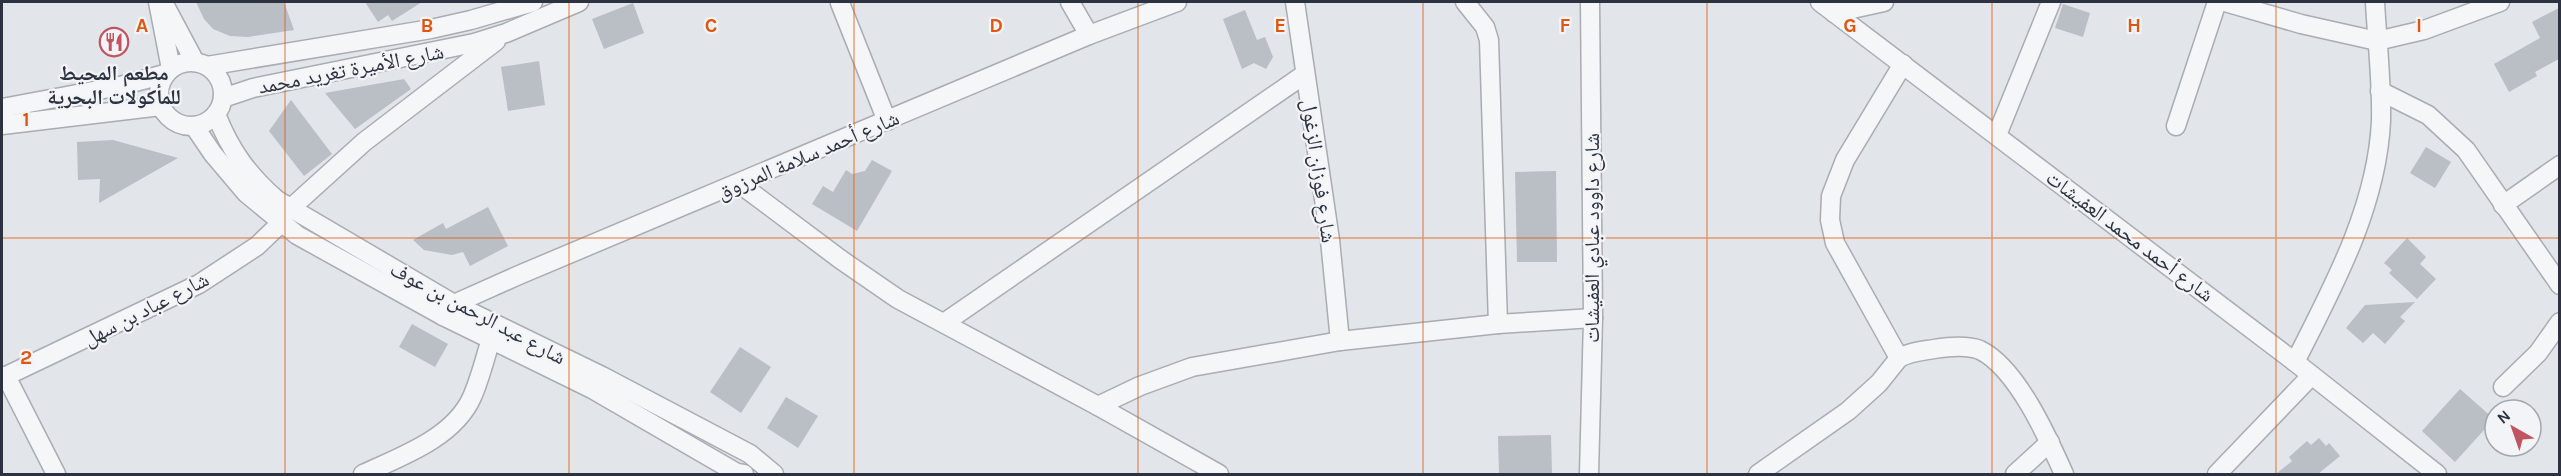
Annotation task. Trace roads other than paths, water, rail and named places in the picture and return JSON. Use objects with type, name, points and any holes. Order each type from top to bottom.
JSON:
[{"type":"street","points":[[158,2],[168,72],[159,89],[161,106],[174,121],[194,126],[206,122],[219,106],[219,80],[201,64],[163,2]]},
{"type":"street","name":"شارع الأميرة تغريد محمد","points":[[201,64],[431,29],[532,2]]},
{"type":"street","name":"شارع الأميرة تغريد محمد","points":[[219,106],[253,88],[445,51],[506,33],[579,2]]},
{"type":"street","points":[[1070,2],[1089,35]]},
{"type":"street","name":"شارع أحمد سلامة المرزوق","points":[[449,310],[1089,35],[1177,2]]},
{"type":"street","name":"شارع فوزان الزغول","points":[[1296,2],[1330,240],[1340,341]]},
{"type":"street","points":[[1465,2],[1485,27],[1489,40],[1498,324]]},
{"type":"street","name":"شارع داوود عبادي العفيشات","points":[[1589,474],[1593,318],[1590,2]]},
{"type":"street","points":[[1827,7],[1884,2]]},
{"type":"street","points":[[1997,135],[2051,2]]},
{"type":"street","points":[[2176,126],[2217,2]]},
{"type":"street","points":[[2225,2],[2301,24],[2377,41],[2424,30],[2500,2]]},
{"type":"street","points":[[2295,362],[2355,235],[2377,150],[2380,91],[2375,2]]},
{"type":"street","points":[[840,3],[887,121]]},
{"type":"street","name":"شارع أحمد محمد العفيشات","points":[[1827,7],[2295,362],[2436,474]]},
{"type":"street","name":"شارع عباد بن سهل","points":[[4,377],[199,284],[257,246],[364,142],[506,33]]},
{"type":"street","points":[[2,108],[120,86],[168,72],[186,62],[201,64]]},
{"type":"street","points":[[1899,358],[1835,243],[1830,220],[1831,196],[1845,160],[1903,64]]},
{"type":"street","points":[[944,323],[1305,74]]},
{"type":"street","points":[[2380,91],[2428,116],[2446,131],[2480,167],[2503,206],[2559,285]]},
{"type":"street","points":[[2,125],[161,106]]},
{"type":"street","name":"شارع عبد الرحمن بن عوف","points":[[219,106],[227,142],[248,172],[277,200],[286,216]]},
{"type":"street","name":"شارع عبد الرحمن بن عوف","points":[[194,126],[227,172],[246,193],[449,310],[491,339],[591,389],[739,474]]},
{"type":"street","points":[[2503,206],[2559,165]]},
{"type":"street","points":[[740,184],[888,292],[1219,474]]},
{"type":"street","name":"شارع عبد الرحمن بن عوف","points":[[449,310],[602,376],[750,454],[774,474]]},
{"type":"street","points":[[1098,406],[1140,386],[1192,367],[1340,341],[1498,324],[1593,318]]},
{"type":"street","points":[[2503,387],[2538,353],[2559,322]]},
{"type":"street","points":[[363,474],[417,448],[442,432],[458,417],[471,399],[491,339]]},
{"type":"street","points":[[1758,474],[1848,411],[1879,383],[1899,358],[1908,353],[1945,348],[1977,349],[2004,371],[2050,442],[2064,474]]},
{"type":"street","points":[[2217,474],[2311,376]]},
{"type":"street","points":[[4,377],[56,474]]},
{"type":"street","points":[[2015,474],[2050,442]]},
{"type":"street","points":[[739,474],[750,454]]},
{"type":"place","name":"مطعم المحيط للمأكولات البحرية","points":[[114,42]]}]
